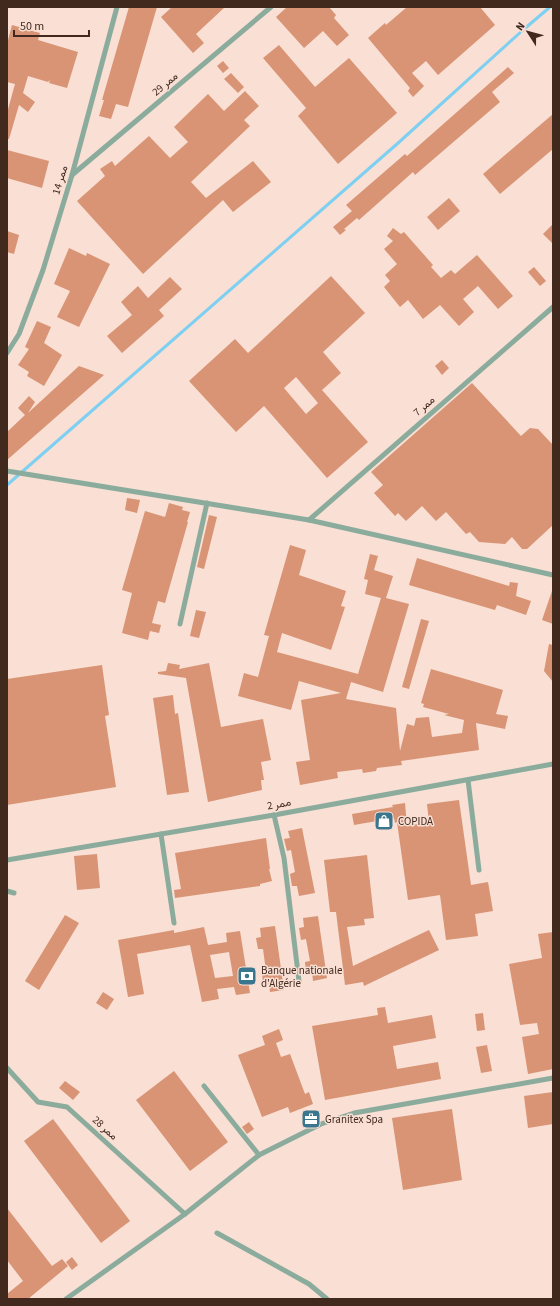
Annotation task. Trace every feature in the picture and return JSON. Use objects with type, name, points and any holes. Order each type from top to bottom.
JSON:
[{"type":"lane","name":"ممر 14","points":[[7,353],[19,334],[43,270],[72,175],[116,7]]},
{"type":"lane","name":"ممر 29","points":[[72,175],[271,7]]},
{"type":"lane","name":"ممر 7","points":[[309,520],[553,307]]},
{"type":"lane","points":[[7,471],[309,520],[553,574]]},
{"type":"lane","points":[[180,624],[207,503]]},
{"type":"lane","name":"ممر 2","points":[[7,860],[274,815],[553,764]]},
{"type":"lane","points":[[468,780],[479,870]]},
{"type":"lane","points":[[274,815],[284,858],[299,980]]},
{"type":"lane","points":[[161,834],[174,923]]},
{"type":"lane","points":[[7,891],[14,893]]},
{"type":"lane","name":"ممر 28","points":[[7,1068],[38,1102],[67,1108],[185,1214]]},
{"type":"lane","points":[[66,1299],[185,1214],[259,1155],[321,1124],[354,1113],[553,1078]]},
{"type":"lane","points":[[204,1086],[259,1155]]},
{"type":"lane","points":[[216,1233],[309,1284],[327,1299]]},
{"type":"building","points":[[129,7],[157,7],[128,107],[116,104],[111,119],[99,116],[104,100],[102,100]]},
{"type":"building","points":[[172,7],[225,7],[196,34],[204,43],[193,53],[161,17]]},
{"type":"building","points":[[287,7],[329,7],[336,15],[334,18],[349,35],[337,46],[323,31],[304,48],[276,17]]},
{"type":"building","points":[[407,7],[480,7],[495,25],[438,75],[426,61],[412,73],[424,86],[413,97],[408,91],[410,88],[368,38]]},
{"type":"building","points":[[12,25],[40,33],[38,40],[78,52],[67,88],[49,83],[50,80],[48,82],[28,76],[23,93],[35,102],[28,112],[19,105],[9,139],[7,139],[7,113],[15,84],[7,82],[7,44]]},
{"type":"building","points":[[279,45],[315,87],[349,58],[397,113],[338,164],[298,116],[306,108],[263,58]]},
{"type":"building","points":[[223,61],[229,68],[223,73],[217,66]]},
{"type":"building","points":[[508,67],[514,73],[492,92],[500,102],[415,175],[413,172],[359,220],[357,218],[344,229],[346,230],[340,235],[333,227],[352,211],[346,205],[405,154],[407,156]]},
{"type":"building","points":[[231,73],[244,87],[238,93],[224,79]]},
{"type":"building","points":[[245,91],[259,106],[244,120],[250,126],[191,182],[206,198],[253,161],[271,182],[233,212],[223,200],[143,274],[77,201],[105,176],[100,169],[112,161],[115,166],[149,136],[170,158],[188,142],[174,127],[208,94],[224,111]]},
{"type":"building","points":[[553,114],[553,149],[500,194],[483,174]]},
{"type":"building","points":[[7,150],[49,161],[42,188],[7,178]]},
{"type":"building","points":[[449,198],[460,211],[438,230],[427,217]]},
{"type":"building","points":[[553,224],[553,244],[543,234]]},
{"type":"building","points":[[393,228],[401,234],[404,232],[433,265],[431,267],[441,278],[451,270],[455,274],[477,255],[513,296],[498,309],[478,286],[463,299],[474,312],[459,326],[440,305],[423,319],[408,300],[400,307],[384,287],[390,281],[385,275],[397,264],[384,249],[393,241],[387,236]]},
{"type":"building","points":[[7,231],[19,235],[14,254],[7,252]]},
{"type":"building","points":[[69,248],[86,256],[87,253],[110,264],[79,327],[57,317],[70,291],[54,284]]},
{"type":"building","points":[[534,267],[546,281],[540,286],[528,272]]},
{"type":"building","points":[[331,276],[365,313],[323,352],[341,373],[322,390],[368,442],[327,478],[264,406],[236,432],[189,381],[235,339],[248,353]],"holes":[[[296,377],[318,403],[306,414],[284,388]]]},
{"type":"building","points":[[170,277],[182,289],[159,310],[164,316],[122,353],[107,336],[132,315],[121,302],[138,286],[148,298]]},
{"type":"building","points":[[37,321],[51,327],[44,343],[62,355],[44,386],[27,376],[29,372],[18,365],[29,349],[25,347]]},
{"type":"building","points":[[442,360],[449,368],[442,375],[435,366]]},
{"type":"building","points":[[79,366],[104,375],[7,460],[7,432],[25,415],[18,408],[29,396],[35,402],[28,413]]},
{"type":"building","points":[[472,383],[521,436],[530,428],[538,429],[553,445],[553,525],[527,549],[522,549],[512,537],[505,544],[479,542],[470,532],[466,534],[446,512],[436,521],[422,506],[406,521],[398,513],[395,516],[374,493],[383,485],[371,472]]},
{"type":"building","points":[[127,498],[140,500],[137,513],[125,510]]},
{"type":"building","points":[[169,503],[183,507],[182,510],[190,512],[165,603],[158,601],[152,623],[161,625],[159,633],[150,631],[148,640],[122,633],[132,593],[122,590],[145,511],[165,517]]},
{"type":"building","points":[[209,515],[217,517],[204,569],[197,567]]},
{"type":"building","points":[[290,545],[306,550],[299,575],[346,591],[341,606],[345,607],[331,650],[282,633],[277,652],[358,674],[381,598],[365,594],[368,580],[364,579],[370,554],[378,556],[374,570],[393,576],[386,598],[409,604],[383,692],[351,682],[346,699],[396,708],[400,751],[407,724],[414,726],[416,718],[429,717],[432,737],[462,733],[464,720],[444,715],[449,714],[423,707],[424,704],[421,703],[431,669],[503,690],[496,714],[508,716],[505,729],[476,723],[479,750],[401,761],[402,765],[377,768],[376,771],[363,773],[362,769],[337,772],[338,778],[300,785],[296,762],[310,760],[301,700],[341,693],[299,681],[291,710],[238,696],[244,673],[258,677],[269,636],[264,635]]},
{"type":"building","points":[[417,558],[509,586],[510,582],[518,583],[516,596],[531,601],[526,615],[497,605],[495,610],[409,585]]},
{"type":"building","points":[[552,591],[553,592],[553,624],[542,620]]},
{"type":"building","points":[[196,610],[206,612],[199,638],[190,636]]},
{"type":"building","points":[[421,619],[429,621],[409,689],[402,687]]},
{"type":"building","points":[[549,644],[553,645],[553,682],[544,671]]},
{"type":"building","points":[[168,663],[180,665],[179,669],[209,663],[221,727],[263,719],[271,760],[261,762],[264,780],[261,780],[262,790],[208,802],[186,678],[158,674],[158,672],[166,671]]},
{"type":"building","points":[[102,665],[109,715],[105,716],[116,787],[7,805],[7,679]]},
{"type":"building","points":[[173,695],[175,714],[178,713],[189,792],[167,795],[153,698]]},
{"type":"building","points":[[459,800],[471,885],[488,882],[493,911],[475,914],[478,936],[446,940],[440,895],[408,900],[397,822],[395,823],[394,818],[354,825],[352,814],[393,807],[392,805],[405,803],[407,826],[429,822],[427,804]]},
{"type":"building","points":[[302,828],[315,893],[299,896],[297,886],[292,886],[290,874],[295,872],[291,850],[287,851],[284,839],[290,838],[288,831]]},
{"type":"building","points":[[266,838],[269,869],[272,881],[260,884],[260,886],[175,898],[174,890],[181,889],[175,853]]},
{"type":"building","points":[[97,854],[100,888],[77,890],[74,856]]},
{"type":"building","points":[[367,855],[374,918],[364,919],[365,925],[347,927],[353,966],[429,930],[439,950],[364,986],[363,982],[345,985],[336,912],[330,912],[324,860]]},
{"type":"building","points":[[65,915],[79,923],[39,990],[25,981]]},
{"type":"building","points":[[318,916],[327,978],[313,981],[312,972],[306,973],[305,962],[310,961],[306,939],[301,940],[299,928],[304,927],[303,918]]},
{"type":"building","points":[[275,926],[284,990],[270,992],[269,984],[263,985],[262,971],[266,971],[263,949],[258,949],[256,938],[261,937],[260,928]]},
{"type":"building","points":[[204,927],[208,945],[227,942],[226,933],[240,931],[250,993],[236,995],[234,987],[217,989],[219,999],[202,1002],[190,945],[137,954],[144,994],[128,997],[118,940],[174,930],[174,933]],"holes":[[[229,952],[233,976],[215,978],[210,955]]]},
{"type":"building","points":[[553,932],[553,1069],[528,1074],[522,1037],[539,1034],[537,1023],[520,1025],[509,964],[542,958],[538,934]]},
{"type":"building","points":[[103,992],[114,999],[107,1010],[96,1003]]},
{"type":"building","points":[[385,1007],[388,1023],[432,1015],[436,1038],[393,1046],[397,1069],[438,1062],[441,1079],[325,1100],[312,1026],[378,1015],[377,1008]]},
{"type":"building","points":[[483,1013],[485,1030],[477,1031],[475,1014]]},
{"type":"building","points":[[279,1029],[283,1040],[276,1043],[281,1057],[290,1054],[305,1094],[309,1092],[313,1104],[290,1113],[288,1107],[262,1117],[238,1055],[265,1045],[262,1036]]},
{"type":"building","points":[[487,1045],[492,1071],[481,1073],[476,1047]]},
{"type":"building","points":[[174,1071],[228,1142],[190,1171],[136,1100]]},
{"type":"building","points":[[65,1081],[80,1092],[73,1100],[59,1088]]},
{"type":"building","points":[[553,1092],[553,1124],[528,1128],[524,1096]]},
{"type":"building","points":[[452,1109],[462,1180],[403,1190],[392,1118]]},
{"type":"building","points":[[53,1119],[130,1221],[101,1243],[24,1141]]},
{"type":"building","points":[[249,1122],[254,1129],[247,1134],[242,1127]]},
{"type":"building","points":[[7,1208],[52,1266],[62,1259],[68,1266],[28,1299],[7,1299],[7,1294],[23,1281],[7,1260]]},
{"type":"building","points":[[72,1257],[78,1265],[72,1270],[66,1262]]},
{"type":"waterway","points":[[7,485],[397,144],[550,7]]},
{"type":"place","name":"COPIDA","points":[[384,821]]},
{"type":"place","name":"Banque nationale d'Algérie","points":[[247,976]]},
{"type":"place","name":"Granitex Spa","points":[[311,1119]]}]
